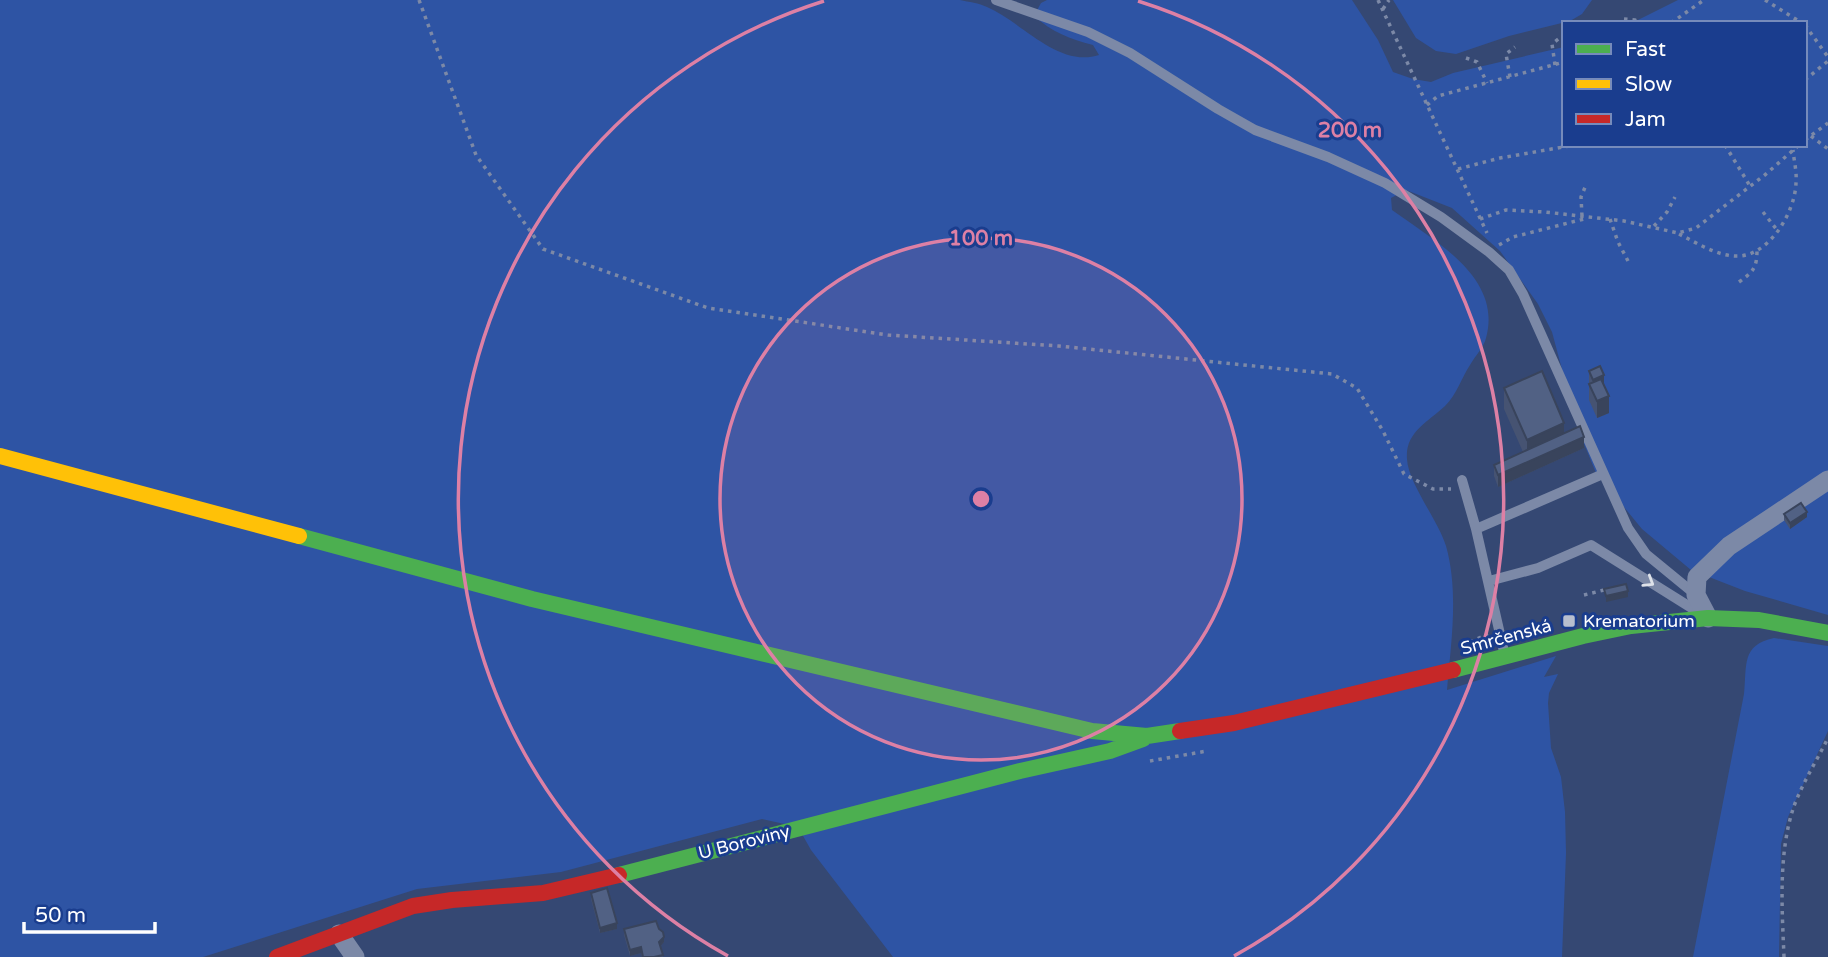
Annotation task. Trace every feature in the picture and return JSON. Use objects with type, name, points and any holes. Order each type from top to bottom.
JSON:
[{"type":"street","points":[[0,456],[532,599],[1055,723],[1092,731],[1147,736]]},
{"type":"street","points":[[1707,618],[1696,595],[1697,577],[1729,547],[1828,480]]},
{"type":"street","name":"Smrčenská","points":[[1147,736],[1234,723],[1631,626],[1707,618],[1759,620],[1828,633]]},
{"type":"street","name":"U Boroviny","points":[[277,957],[414,906],[543,892],[586,884],[1020,771],[1110,751],[1131,745],[1147,736]]},
{"type":"street","points":[[339,934],[355,957]]},
{"type":"lane","points":[[996,0],[1088,32],[1130,53],[1218,110],[1255,130],[1385,183],[1441,217],[1501,263],[1509,270],[1523,294],[1628,528],[1646,554],[1696,595]]},
{"type":"lane","points":[[1476,529],[1603,474]]},
{"type":"lane","points":[[1463,484],[1489,581],[1505,657]]},
{"type":"lane","points":[[1489,581],[1538,568],[1591,545],[1707,618]]},
{"type":"path","points":[[419,0],[476,155],[543,249],[708,308],[888,335],[1059,346],[1332,374],[1357,388],[1383,430],[1404,474],[1433,489],[1463,484]]},
{"type":"path","points":[[1378,0],[1501,263]]},
{"type":"path","points":[[1383,9],[1389,0]]},
{"type":"path","points":[[1674,21],[1704,0]]},
{"type":"path","points":[[1768,1],[1799,21]]},
{"type":"path","points":[[1625,19],[1636,21]]},
{"type":"path","points":[[1807,28],[1828,59],[1807,78]]},
{"type":"path","points":[[1555,65],[1552,44],[1561,37]]},
{"type":"path","points":[[1510,77],[1506,54],[1515,47]]},
{"type":"path","points":[[1466,58],[1477,62],[1483,69],[1487,83]]},
{"type":"path","points":[[1427,105],[1438,96],[1562,63]]},
{"type":"path","points":[[1807,139],[1828,124]]},
{"type":"path","points":[[1811,136],[1828,149]]},
{"type":"path","points":[[1457,169],[1500,158],[1564,147]]},
{"type":"path","points":[[1726,147],[1750,186]]},
{"type":"path","points":[[1480,219],[1506,210],[1610,219],[1678,233],[1715,253],[1736,256],[1751,254],[1766,244],[1787,218],[1796,184],[1796,147]]},
{"type":"path","points":[[1678,233],[1696,228],[1796,147]]},
{"type":"path","points":[[1582,216],[1581,197],[1586,185]]},
{"type":"path","points":[[1653,227],[1667,212],[1675,197]]},
{"type":"path","points":[[1763,212],[1777,230]]},
{"type":"path","points":[[1494,248],[1513,237],[1593,217]]},
{"type":"path","points":[[1610,219],[1628,261]]},
{"type":"path","points":[[1739,282],[1753,272],[1757,262],[1757,250]]},
{"type":"path","points":[[1784,957],[1783,882],[1791,821],[1795,805],[1828,737]]},
{"type":"shaded area","points":[[0,0],[960,0],[987,7],[1055,49],[1084,57],[1099,55],[1093,45],[1062,34],[1034,16],[1041,3],[1047,0],[1352,0],[1378,40],[1393,72],[1413,79],[1431,82],[1453,73],[1562,47],[1562,147],[1807,147],[1807,21],[1636,21],[1678,0],[1828,0],[1828,615],[1745,591],[1691,570],[1642,529],[1596,473],[1578,429],[1552,332],[1538,304],[1500,251],[1452,208],[1406,190],[1391,198],[1392,210],[1461,262],[1484,296],[1489,316],[1485,341],[1456,392],[1414,435],[1407,450],[1407,459],[1412,479],[1442,536],[1450,563],[1453,618],[1447,690],[1556,656],[1544,677],[1558,674],[1549,693],[1548,703],[1551,748],[1561,777],[1565,812],[1562,957],[893,957],[811,850],[798,827],[762,819],[561,872],[417,889],[203,957],[0,957]]},
{"type":"shaded area","points":[[1393,0],[1592,0],[1582,14],[1570,21],[1509,36],[1456,54],[1436,51],[1416,38]]},
{"type":"shaded area","points":[[1774,638],[1828,646],[1828,731],[1788,817],[1781,844],[1779,957],[1693,957],[1744,694],[1746,665],[1756,646]]},
{"type":"building","points":[[1600,366],[1604,375],[1593,380],[1589,371]]},
{"type":"building","points":[[1542,371],[1564,423],[1527,440],[1504,388]]},
{"type":"building","points":[[1601,379],[1609,396],[1597,401],[1589,384]]},
{"type":"building","points":[[1580,426],[1584,437],[1498,475],[1494,465]]},
{"type":"building","points":[[1801,503],[1807,512],[1790,523],[1784,514]]},
{"type":"building","points":[[1626,584],[1628,591],[1606,596],[1604,589]]},
{"type":"building","points":[[607,888],[617,923],[600,928],[591,893]]},
{"type":"building","points":[[656,921],[663,932],[664,937],[659,942],[663,955],[643,957],[641,947],[630,950],[624,929]]},
{"type":"traffic: fast","points":[[299,536],[532,599],[1092,731],[1147,736],[1180,731]]},
{"type":"traffic: fast","points":[[1453,670],[1631,626],[1708,618],[1759,620],[1828,633]]},
{"type":"traffic: fast","points":[[619,875],[1020,771],[1110,751],[1143,739]]},
{"type":"traffic: slow","points":[[0,456],[299,536]]},
{"type":"traffic: jam","points":[[1180,731],[1234,723],[1453,670]]},
{"type":"traffic: jam","points":[[277,957],[413,906],[543,893],[619,875]]},
{"type":"place","name":"Krematorium","points":[[1569,621]]}]
